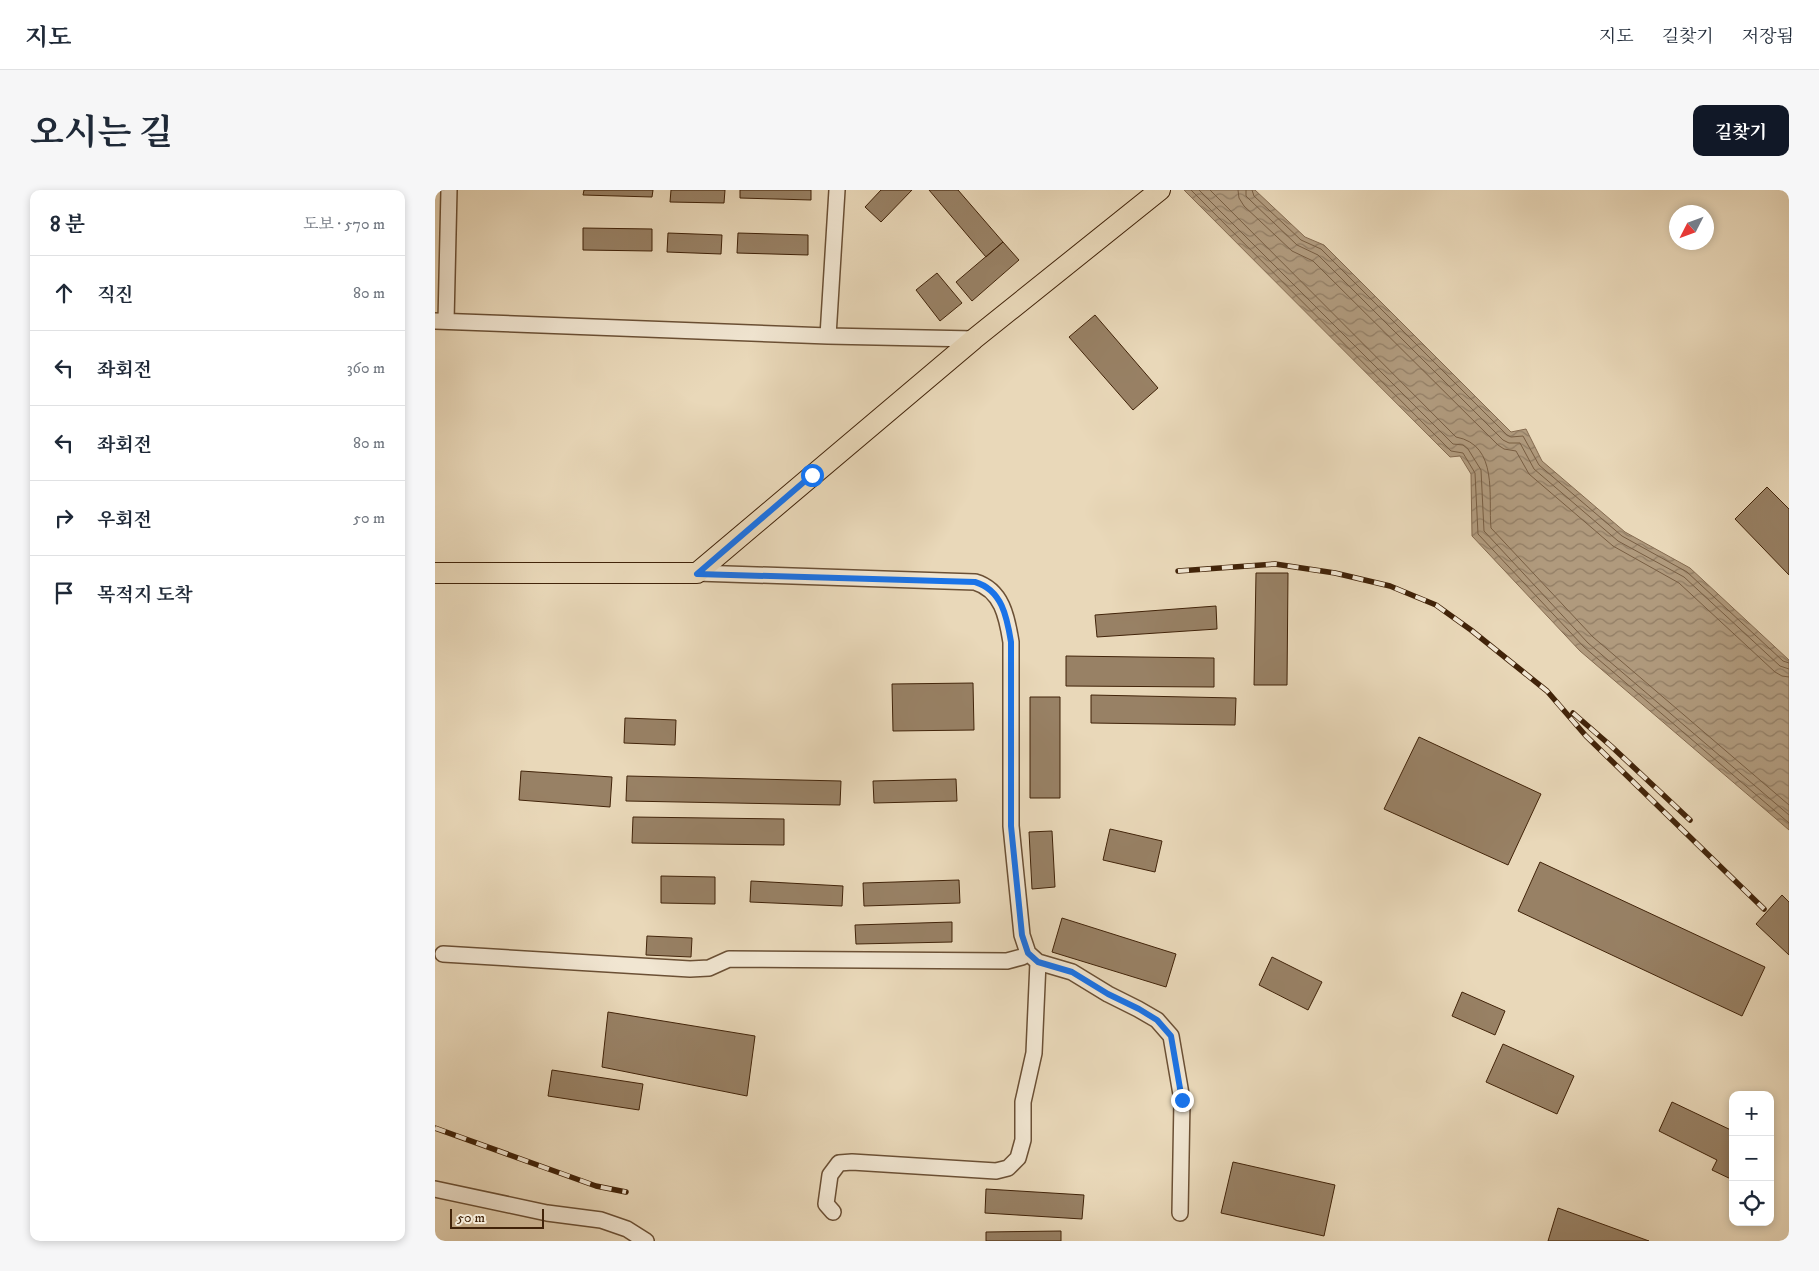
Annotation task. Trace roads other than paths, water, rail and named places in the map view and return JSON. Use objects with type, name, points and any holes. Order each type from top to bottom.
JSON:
[{"type":"main road","points":[[435,573],[697,574],[974,339],[1159,190]]},
{"type":"street","points":[[449,190],[440,321],[828,336],[974,339]]},
{"type":"street","points":[[828,336],[837,190]]},
{"type":"street","points":[[697,574],[975,582],[985,585],[994,594],[1006,614],[1011,642],[1011,826],[1022,935],[1033,958],[1034,1053],[1023,1102],[1023,1140],[1018,1158],[1008,1168],[996,1170],[852,1162],[839,1163],[830,1175],[826,1204],[833,1212]]},
{"type":"street","points":[[443,954],[690,969],[709,968],[729,959],[1007,961],[1022,957],[1033,958],[1072,972],[1108,994],[1139,1009],[1157,1020],[1171,1036],[1182,1100],[1180,1213]]},
{"type":"street","points":[[435,1189],[547,1213],[601,1220],[627,1229],[646,1241]]},
{"type":"water","points":[[1184,190],[1255,190],[1305,237],[1324,245],[1511,432],[1526,429],[1542,461],[1625,532],[1690,568],[1789,660],[1789,830],[1580,651],[1472,536],[1471,474],[1460,456],[1450,457]]},
{"type":"railway","points":[[1178,571],[1275,564],[1335,573],[1390,586],[1436,605],[1471,630],[1547,691],[1586,736],[1764,909]]},
{"type":"railway","points":[[1573,713],[1690,820]]},
{"type":"railway","points":[[435,1128],[596,1186],[626,1192]]}]
